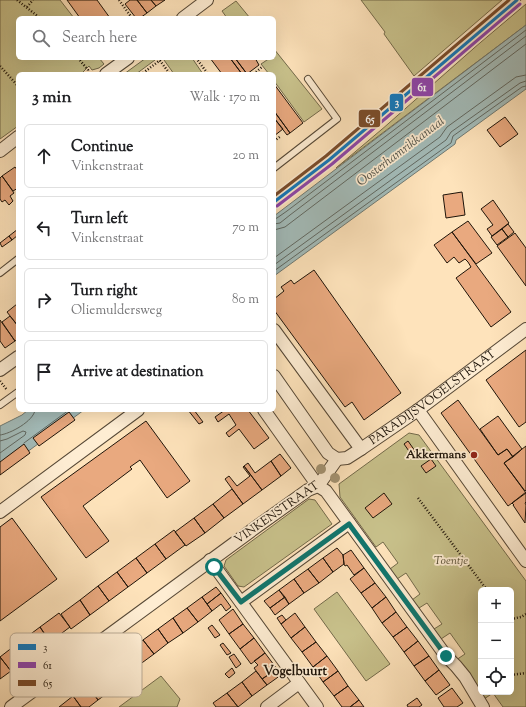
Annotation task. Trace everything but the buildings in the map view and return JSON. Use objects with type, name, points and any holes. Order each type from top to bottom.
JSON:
[{"type":"street","points":[[186,16],[207,0]]},
{"type":"street","points":[[109,72],[125,60]]},
{"type":"street","points":[[0,151],[16,139]]},
{"type":"street","name":"PARADIJSVOGELSTRAAT","points":[[337,459],[347,458],[418,410],[526,329]]},
{"type":"street","points":[[276,333],[361,449]]},
{"type":"street","points":[[0,370],[16,358]]},
{"type":"street","points":[[276,379],[328,453],[337,459]]},
{"type":"street","points":[[418,410],[526,561]]},
{"type":"street","points":[[0,512],[135,412]]},
{"type":"street","points":[[265,412],[318,486],[326,491],[446,656],[465,677],[483,707]]},
{"type":"street","name":"VINKENSTRAAT","points":[[111,633],[308,490],[318,486],[337,459]]},
{"type":"street","points":[[241,602],[349,524]]},
{"type":"street","points":[[210,560],[317,707]]},
{"type":"street","points":[[267,707],[299,683]]},
{"type":"street","name":"VINKENSTRAAT","points":[[11,707],[25,697]]},
{"type":"lane","points":[[276,200],[329,160],[517,0]]},
{"type":"lane","points":[[276,166],[337,119],[308,80]]},
{"type":"lane","points":[[0,273],[16,261]]},
{"type":"lane","points":[[0,405],[16,393]]},
{"type":"path","points":[[17,0],[38,16]]},
{"type":"path","points":[[28,7],[33,0]]},
{"type":"path","points":[[119,0],[131,16]]},
{"type":"path","points":[[80,60],[88,72]]},
{"type":"path","points":[[144,72],[159,60]]},
{"type":"path","points":[[161,60],[169,72]]},
{"type":"path","points":[[198,60],[206,72]]},
{"type":"path","points":[[0,66],[16,84]]},
{"type":"path","points":[[256,72],[262,67]]},
{"type":"path","points":[[276,140],[281,136]]},
{"type":"path","points":[[418,498],[485,587]]},
{"type":"path","points":[[514,619],[526,614]]},
{"type":"path","points":[[514,675],[526,673]]},
{"type":"green space","points":[[0,0],[60,0],[72,16],[16,16],[16,60],[101,60],[104,64],[99,68],[92,70],[89,66],[83,72],[16,72],[16,127],[0,139]]},
{"type":"green space","points":[[361,0],[502,0],[414,76],[384,34],[385,32]]},
{"type":"green space","points":[[236,1],[248,16],[226,16],[222,11]]},
{"type":"green space","points":[[526,4],[526,25],[336,168],[478,45]]},
{"type":"green space","points":[[276,52],[322,109],[304,122],[276,84],[276,72],[267,72],[261,64],[267,60],[276,60]]},
{"type":"green space","points":[[143,60],[155,60],[139,72],[127,72]]},
{"type":"green space","points":[[164,60],[193,60],[202,72],[173,72]]},
{"type":"green space","name":"Toentje","points":[[409,433],[419,435],[526,581],[526,707],[503,707],[494,695],[514,695],[514,587],[478,587],[478,691],[456,660],[465,654],[450,633],[441,639],[434,629],[442,624],[427,603],[419,608],[412,600],[420,594],[406,573],[397,579],[390,569],[398,563],[383,542],[376,547],[340,497],[339,484]]},
{"type":"green space","points":[[309,499],[315,500],[332,524],[244,587],[238,586],[224,566],[226,560]]},
{"type":"green space","points":[[337,592],[390,664],[366,681],[314,609]]},
{"type":"green space","points":[[161,676],[180,699],[177,707],[119,707],[133,697],[142,697],[142,690]]},
{"type":"green space","points":[[481,695],[490,695],[484,699]]},
{"type":"water","name":"Oosterhamrikkanaal","points":[[526,25],[526,89],[456,140],[455,144],[276,275],[276,214]]},
{"type":"water","points":[[26,412],[81,412],[0,472],[0,426]]},
{"type":"transit line","name":"65","points":[[276,194],[326,156],[509,0]]},
{"type":"transit line","name":"3","points":[[276,200],[329,160],[517,0]]},
{"type":"transit line","name":"61","points":[[277,206],[332,164],[520,4]]},
{"type":"place","name":"Akkermans","points":[[474,455]]},
{"type":"district","name":"Vogelbuurt","points":[[295,672]]},
{"type":"route","points":[[214,567],[241,602],[349,524],[446,656]]}]
